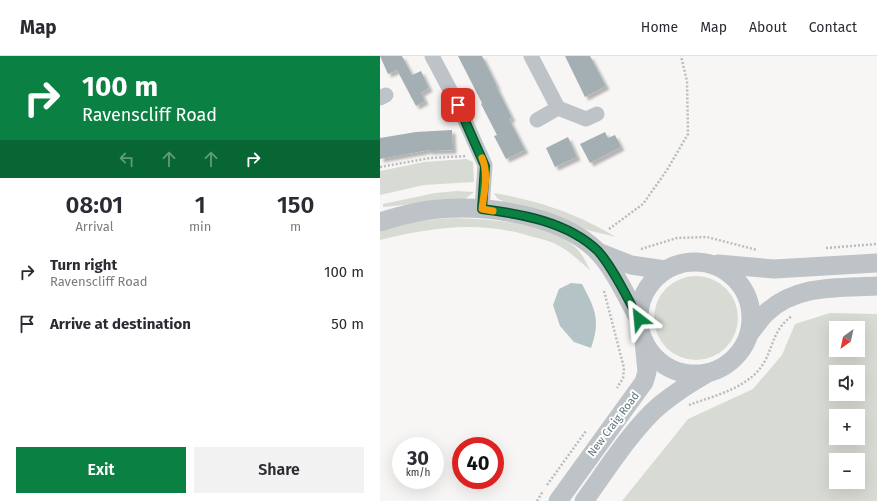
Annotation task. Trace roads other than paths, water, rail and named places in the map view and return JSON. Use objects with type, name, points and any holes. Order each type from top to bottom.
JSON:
[{"type":"street","points":[[432,56],[458,105],[485,166],[486,171],[482,209]]},
{"type":"street","points":[[531,56],[558,108],[586,119],[597,114]]},
{"type":"street","points":[[537,120],[558,108]]},
{"type":"street","points":[[380,222],[415,212],[439,209],[482,209],[530,217],[550,223],[587,242],[598,252],[618,282],[639,319],[643,340],[652,354],[663,364],[677,371],[692,374],[708,373],[722,368],[734,359],[743,348],[749,334],[752,319],[750,303],[744,289],[728,272],[706,263]]},
{"type":"street","points":[[598,252],[631,265],[665,270]]},
{"type":"street","points":[[639,319],[643,296],[656,277],[665,270],[678,264],[692,261],[774,269],[877,263]]},
{"type":"street","points":[[749,334],[766,313],[775,306],[800,292],[816,289],[877,286]]},
{"type":"street","name":"New Craig Road","points":[[558,501],[644,382],[647,372],[643,340]]},
{"type":"street","name":"New Craig Road","points":[[584,501],[621,450],[659,406],[682,388],[708,373]]}]
